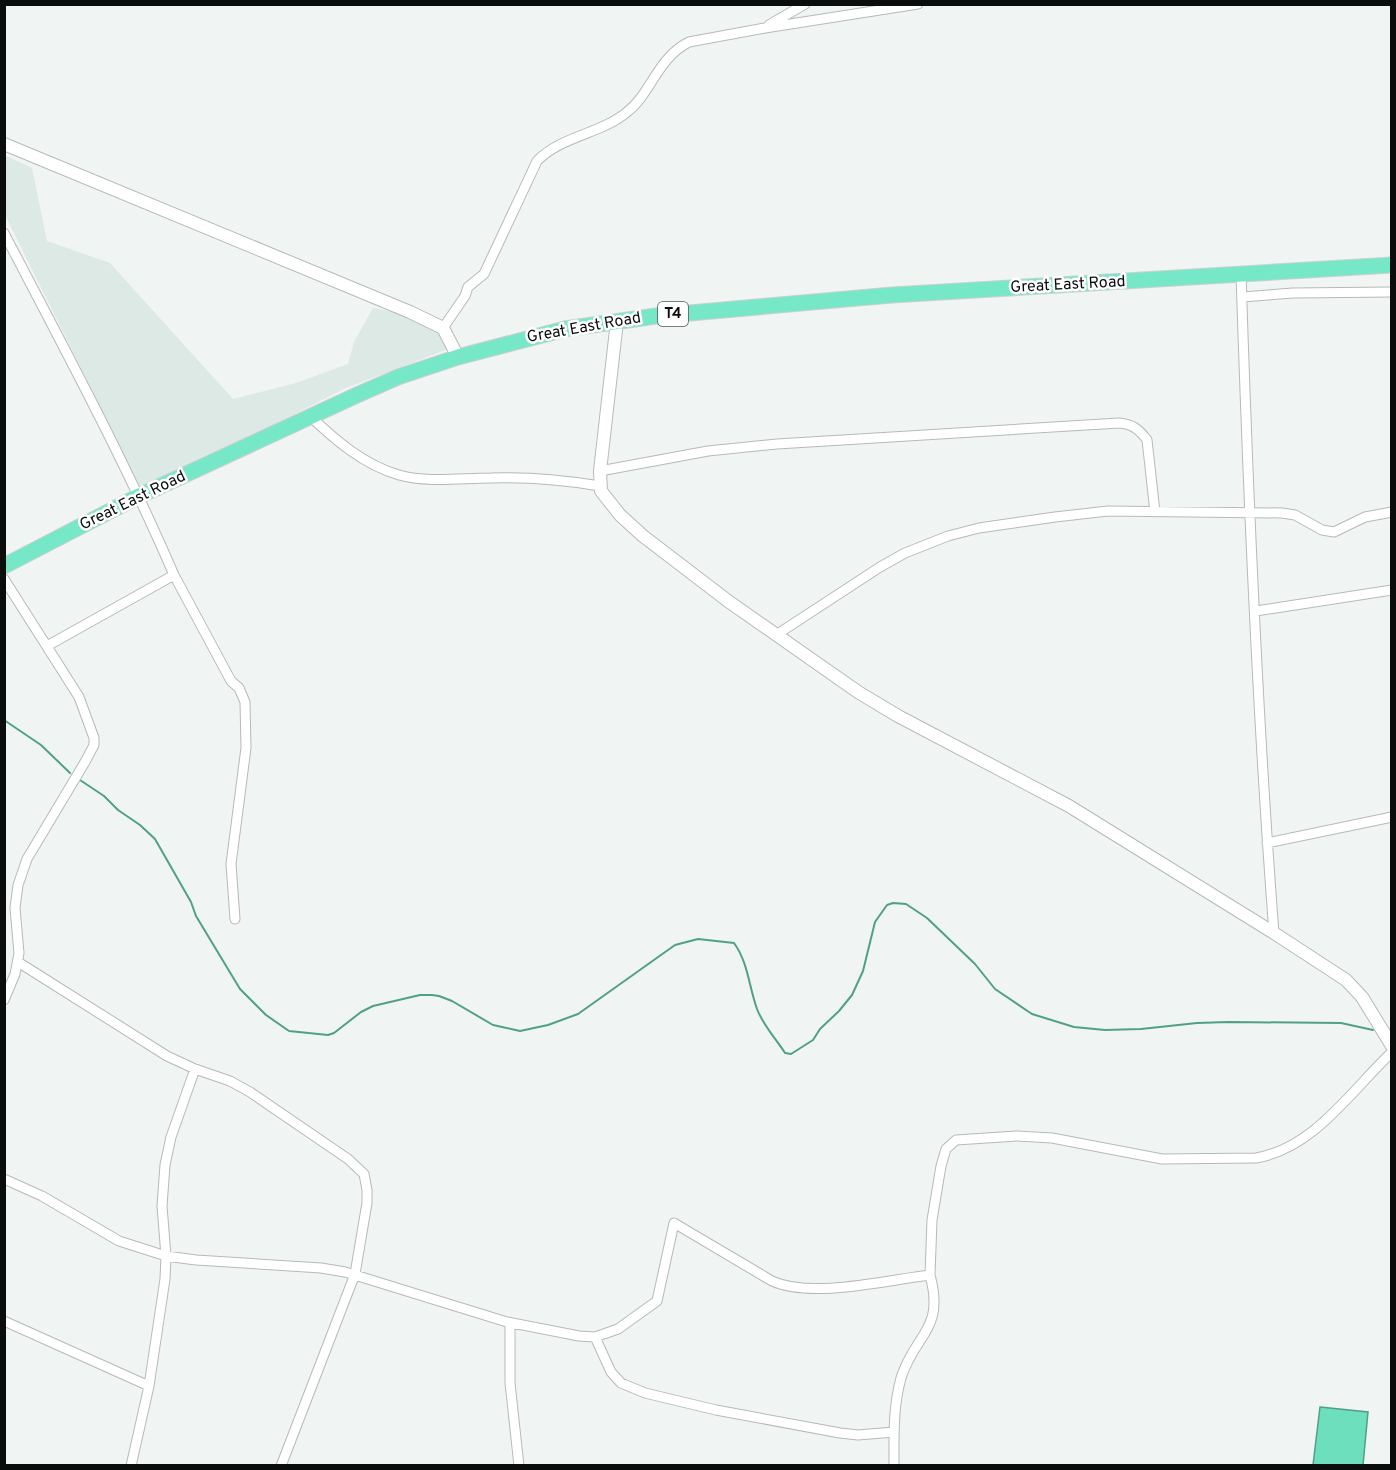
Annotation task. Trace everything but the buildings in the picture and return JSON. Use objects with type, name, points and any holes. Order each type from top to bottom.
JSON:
[{"type":"highway","name":"Great East Road","points":[[4,566],[140,496],[309,415],[398,378],[458,357],[565,329],[656,316],[892,295],[1392,265]]},
{"type":"street","points":[[765,28],[805,4]]},
{"type":"street","points":[[443,328],[465,296],[468,287],[484,274],[514,207],[540,157],[549,150],[629,111],[663,64],[681,46],[688,42],[765,28],[918,4]]},
{"type":"street","points":[[4,144],[410,312],[443,328],[458,357]]},
{"type":"street","points":[[4,233],[140,496],[174,575],[231,681],[239,688],[245,702],[246,748],[231,864],[235,919]]},
{"type":"street","points":[[1241,274],[1267,843],[1274,933]]},
{"type":"street","points":[[1242,297],[1293,292],[1392,292]]},
{"type":"street","points":[[618,321],[600,486],[608,501],[643,536],[776,635],[858,692],[1069,806],[1346,980],[1362,997],[1392,1046]]},
{"type":"street","points":[[309,415],[333,438],[362,459],[402,476],[419,479],[519,478],[600,486]]},
{"type":"street","points":[[600,471],[708,451],[777,444],[1119,423],[1133,426],[1147,440],[1155,512]]},
{"type":"street","points":[[776,635],[905,552],[948,536],[979,528],[1108,512],[1251,513],[1295,515],[1322,530],[1334,532],[1365,517],[1392,512]]},
{"type":"street","points":[[47,646],[174,575]]},
{"type":"street","points":[[4,579],[79,697],[92,728],[94,745],[47,823],[24,868],[18,885],[15,908],[19,932],[18,962],[4,999]]},
{"type":"street","points":[[1256,611],[1392,590]]},
{"type":"street","points":[[1267,843],[1392,817]]},
{"type":"street","points":[[18,962],[167,1056],[230,1081],[250,1092],[361,1169],[366,1181],[367,1203],[355,1274],[281,1466]]},
{"type":"street","points":[[894,1466],[894,1407],[904,1371],[930,1326],[934,1313],[935,1299],[930,1275],[932,1220],[946,1149],[956,1140],[1017,1136],[1052,1138],[1162,1159],[1268,1156],[1290,1148],[1334,1112],[1392,1052]]},
{"type":"street","points":[[131,1466],[149,1386],[165,1279],[166,1256],[162,1206],[165,1165],[171,1137],[195,1069]]},
{"type":"street","points":[[4,1179],[42,1196],[112,1237],[166,1256],[321,1268],[355,1274],[510,1323],[550,1332],[595,1337],[618,1329],[657,1301],[674,1222],[772,1281],[785,1286],[816,1288],[843,1286],[930,1275]]},
{"type":"street","points":[[4,1321],[149,1386]]},
{"type":"street","points":[[510,1323],[510,1383],[519,1466]]},
{"type":"street","points":[[595,1337],[611,1372],[621,1383],[645,1393],[716,1410],[840,1433],[858,1435],[894,1432]]},
{"type":"shaded area","points":[[4,155],[32,168],[47,241],[110,263],[233,399],[296,383],[348,364],[354,342],[373,308],[406,314],[441,328],[448,349],[346,388],[142,491],[5,215]]},
{"type":"shaded area","points":[[1320,1407],[1368,1412],[1363,1465],[1313,1465]]},
{"type":"waterway","points":[[4,720],[41,745],[70,773]]},
{"type":"waterway","points":[[80,780],[104,796],[155,839],[191,902],[196,916],[240,989],[266,1015],[289,1031],[328,1035],[373,1006],[420,995],[439,996],[452,1001],[493,1025],[520,1031],[548,1025],[578,1014],[675,945],[698,939],[734,943],[745,966],[760,1015],[785,1053],[791,1054],[813,1040],[820,1029],[852,995],[863,971],[875,922],[887,905],[893,903],[906,904],[927,918],[975,964],[995,989],[1032,1014],[1074,1027],[1105,1030],[1228,1022],[1341,1023],[1373,1030]]}]
